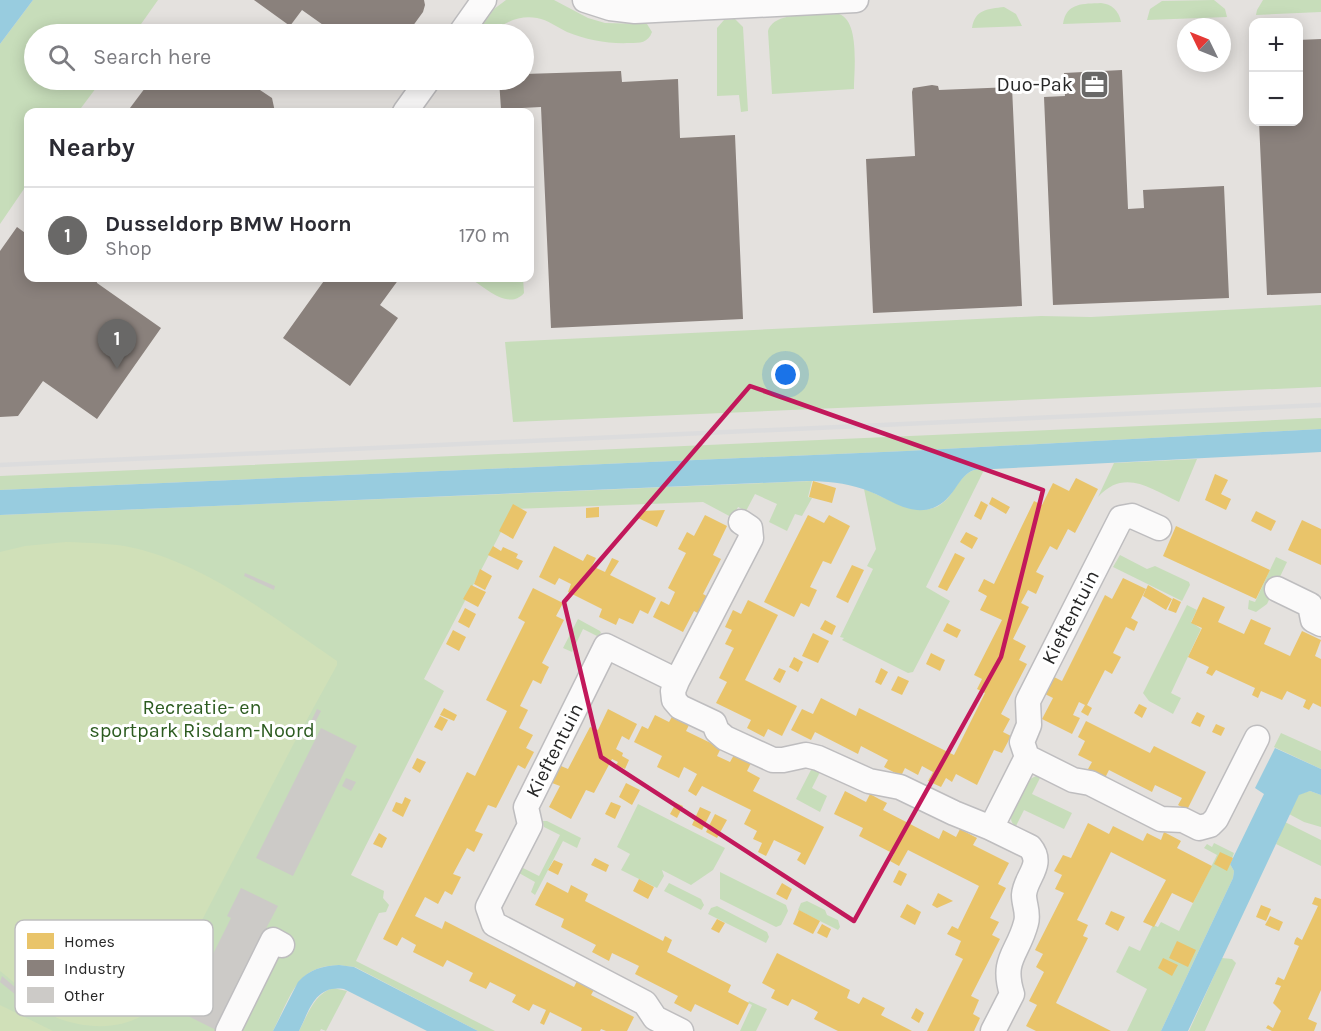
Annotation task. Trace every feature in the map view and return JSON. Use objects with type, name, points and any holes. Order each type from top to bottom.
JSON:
[{"type":"street","points":[[467,24],[484,0]]},
{"type":"street","points":[[585,0],[610,8],[635,11],[856,0]]},
{"type":"street","points":[[408,108],[421,90]]},
{"type":"street","name":"Kieftentuin","points":[[991,828],[1026,757],[1022,741],[1029,725],[1028,701],[1121,518],[1132,516],[1160,528]]},
{"type":"street","points":[[741,522],[750,528],[751,538],[677,681],[673,691],[674,700],[680,707],[714,723],[717,731],[725,738],[773,760],[806,755],[818,758],[868,781],[900,787],[1030,847],[1037,858],[1037,864],[1024,895],[1027,920],[1008,964],[1008,982],[1012,994],[993,1031]]},
{"type":"street","points":[[1277,589],[1310,605],[1313,620],[1321,624]]},
{"type":"street","name":"Kieftentuin","points":[[677,681],[606,646],[526,807],[530,825],[488,907],[494,924],[645,1003],[655,1018],[681,1031]]},
{"type":"street","points":[[1026,757],[1073,780],[1090,783],[1161,819],[1183,820],[1199,828],[1205,828],[1216,819],[1257,738]]},
{"type":"street","points":[[228,1031],[273,940],[282,945]]},
{"type":"highlighted area","points":[[750,386],[1043,490],[1001,657],[854,921],[601,757],[564,602]]},
{"type":"green space","points":[[33,0],[158,0],[141,24],[24,24],[24,90],[94,90],[81,108],[24,108],[24,189],[0,224],[0,44]]},
{"type":"green space","points":[[506,0],[554,0],[588,18],[605,23],[647,24],[652,32],[646,40],[622,43],[575,35],[545,20],[531,17],[512,20],[505,24],[483,24],[494,9]]},
{"type":"green space","points":[[1214,0],[1225,9],[1227,17],[1147,20],[1150,9],[1162,1]]},
{"type":"green space","points":[[1263,0],[1321,0],[1321,12],[1256,15]]},
{"type":"green space","points":[[1101,3],[1114,9],[1121,22],[1063,24],[1072,8],[1082,4]]},
{"type":"green space","points":[[1004,7],[1016,14],[1022,26],[972,28],[976,17],[983,11]]},
{"type":"green space","points":[[839,14],[846,18],[853,36],[854,89],[772,94],[768,31],[772,24],[798,15]]},
{"type":"green space","points":[[735,19],[743,27],[748,111],[741,112],[739,95],[717,96],[717,28],[724,20]]},
{"type":"green space","points":[[476,282],[523,282],[524,293],[511,300],[489,291]]},
{"type":"green space","points":[[1321,305],[1321,387],[513,422],[505,342],[1041,316],[1091,317]]},
{"type":"green space","points":[[1321,418],[1321,429],[906,451],[0,490],[0,476]]},
{"type":"green space","points":[[1197,459],[1179,502],[1137,483],[1127,482],[1108,488],[1098,497],[1114,463]]},
{"type":"green space","points":[[974,470],[984,470],[926,587],[950,601],[913,672],[908,673],[842,640],[844,638],[840,637],[873,569],[867,566],[876,549],[864,489],[909,508],[932,509],[942,504],[963,477]]},
{"type":"green space","name":"Recreatie- en sportpark Risdam-Noord","points":[[812,481],[808,497],[812,498],[802,516],[795,514],[787,531],[769,522],[777,504],[755,494],[746,511],[738,507],[733,518],[703,502],[513,509],[424,679],[444,691],[351,875],[384,891],[383,898],[389,905],[386,912],[379,913],[356,961],[495,1031],[478,1031],[355,967],[336,965],[310,972],[301,980],[293,990],[273,1031],[0,1031],[0,515]]},
{"type":"green space","points":[[66,542],[109,544],[162,556],[215,580],[240,595],[337,661],[337,665],[202,920],[15,920],[15,984],[0,971],[0,552],[25,546]]},
{"type":"green space","points":[[1120,555],[1147,569],[1155,566],[1189,582],[1190,585],[1182,601],[1113,567]]},
{"type":"green space","points":[[1276,557],[1287,562],[1267,604],[1256,612],[1248,609],[1249,600],[1255,602]]},
{"type":"green space","points":[[1187,605],[1197,610],[1191,622],[1201,629],[1171,693],[1181,698],[1173,714],[1149,701],[1143,693]]},
{"type":"green space","points":[[578,619],[601,633],[597,636],[583,629],[572,652],[563,648]]},
{"type":"green space","points":[[1281,733],[1321,751],[1321,769],[1274,747]]},
{"type":"green space","points":[[812,768],[820,772],[812,788],[827,796],[820,812],[796,799]]},
{"type":"green space","points":[[1041,776],[1032,794],[1072,813],[1064,829],[1024,810],[1016,826],[1012,822],[1012,814],[1030,779]]},
{"type":"green space","points":[[1310,791],[1321,795],[1321,827],[1289,814],[1299,794]]},
{"type":"green space","points":[[638,804],[725,848],[713,870],[691,885],[662,870],[664,876],[657,888],[621,870],[630,854],[617,847]]},
{"type":"green space","points":[[543,821],[581,838],[577,848],[563,841],[535,895],[531,892],[535,882],[519,873],[523,868],[539,876],[560,835],[544,827]]},
{"type":"green space","points":[[1285,822],[1321,840],[1321,866],[1276,844]]},
{"type":"green space","points":[[1214,843],[1234,853],[1230,864],[1234,871],[1233,878],[1161,1031],[1127,1031],[1147,989],[1116,972],[1129,946],[1140,951],[1153,925],[1158,927],[1161,922],[1179,931],[1217,855],[1204,848],[1207,844],[1212,847]]},
{"type":"green space","points":[[720,872],[786,905],[788,911],[781,925],[776,927],[720,899]]},
{"type":"green space","points":[[669,883],[701,899],[704,905],[701,910],[664,891]]},
{"type":"green space","points":[[807,901],[838,920],[840,927],[838,930],[798,910],[801,903]]},
{"type":"green space","points":[[717,906],[767,932],[769,937],[766,943],[708,914],[711,908]]},
{"type":"green space","points":[[1222,958],[1232,959],[1236,963],[1205,1031],[1189,1031]]},
{"type":"green space","points":[[333,988],[347,991],[326,1031],[321,1029],[320,1031],[299,1031],[316,1000]]},
{"type":"green space","points":[[749,1001],[767,1009],[756,1031],[740,1031],[752,1005],[748,1003]]},
{"type":"green space","points":[[0,1005],[15,1012],[15,1016],[22,1016],[53,1031],[0,1031]]},
{"type":"green space","points":[[54,1016],[141,1016],[126,1023],[99,1026],[84,1025]]},
{"type":"water","points":[[0,0],[33,0],[0,44]]},
{"type":"water","points":[[1321,429],[1321,452],[974,470],[964,477],[946,500],[933,508],[924,510],[897,505],[872,492],[849,485],[807,481],[0,515],[0,490],[906,451]]},
{"type":"water","points":[[1275,748],[1321,769],[1321,795],[1310,791],[1299,795],[1188,1031],[1161,1031],[1233,878],[1234,871],[1230,864],[1264,794],[1255,788]]},
{"type":"water","points":[[339,965],[354,967],[478,1031],[427,1031],[344,989],[334,989],[326,991],[315,1000],[299,1031],[273,1031],[298,982],[317,969]]},
{"type":"building: Homes","points":[[1215,474],[1228,480],[1221,494],[1231,499],[1226,510],[1205,500]]},
{"type":"building: Homes","points":[[1076,478],[1098,489],[1075,533],[1068,529],[1057,550],[1050,546],[1036,572],[1044,576],[1036,594],[1028,590],[1021,603],[1029,607],[1013,639],[1026,646],[1019,660],[1027,664],[1001,714],[1010,719],[1003,732],[1011,736],[1002,753],[994,750],[977,785],[956,774],[952,782],[946,778],[941,787],[928,781],[933,772],[922,766],[918,775],[905,768],[901,776],[884,767],[888,760],[861,746],[858,754],[815,732],[811,740],[791,730],[802,709],[813,714],[821,698],[856,716],[859,708],[954,755],[985,693],[977,689],[982,679],[974,675],[1002,620],[980,610],[987,596],[978,591],[984,579],[994,584],[1034,501],[1042,505],[1053,483],[1069,491]]},
{"type":"building: Homes","points":[[813,481],[836,488],[832,503],[809,497]]},
{"type":"building: Homes","points":[[992,497],[1010,507],[1006,514],[989,504]]},
{"type":"building: Homes","points":[[981,501],[988,505],[981,520],[974,516]]},
{"type":"building: Homes","points":[[513,504],[527,512],[513,539],[499,531]]},
{"type":"building: Homes","points":[[599,507],[599,517],[586,518],[586,508]]},
{"type":"building: Homes","points":[[665,510],[657,527],[638,518],[642,511]]},
{"type":"building: Homes","points":[[1256,511],[1276,521],[1271,531],[1251,521]]},
{"type":"building: Homes","points":[[705,515],[727,526],[713,555],[721,559],[703,594],[710,598],[701,615],[694,611],[683,632],[653,617],[661,601],[669,605],[675,592],[668,588],[686,553],[678,549],[687,532],[694,536]]},
{"type":"building: Homes","points":[[808,515],[824,523],[829,515],[850,526],[831,564],[823,561],[810,587],[817,590],[809,607],[801,603],[794,617],[764,602]]},
{"type":"building: Homes","points":[[1302,520],[1321,529],[1321,565],[1288,550]]},
{"type":"building: Homes","points":[[1176,526],[1270,570],[1256,599],[1163,556]]},
{"type":"building: Homes","points":[[966,532],[978,538],[972,549],[960,542]]},
{"type":"building: Homes","points":[[493,546],[501,551],[503,547],[518,554],[516,558],[523,561],[518,570],[488,555]]},
{"type":"building: Homes","points":[[554,546],[583,561],[587,554],[596,558],[592,566],[605,572],[612,558],[619,561],[610,575],[656,598],[648,614],[640,610],[633,624],[619,618],[616,625],[599,617],[602,609],[568,592],[571,584],[559,578],[555,585],[539,577]]},
{"type":"building: Homes","points":[[955,553],[965,558],[947,591],[938,587]]},
{"type":"building: Homes","points":[[852,565],[864,570],[848,603],[836,597]]},
{"type":"building: Homes","points":[[480,569],[492,576],[485,590],[474,584]]},
{"type":"building: Homes","points":[[1123,578],[1146,589],[1131,618],[1138,622],[1134,631],[1126,627],[1113,653],[1121,657],[1112,674],[1105,670],[1087,705],[1092,708],[1088,716],[1081,712],[1085,705],[1079,702],[1073,715],[1080,718],[1072,734],[1042,719],[1053,698],[1045,694],[1054,677],[1062,681],[1105,595],[1112,599]]},
{"type":"building: Homes","points":[[471,585],[486,592],[478,607],[463,599]]},
{"type":"building: Homes","points":[[1148,585],[1172,599],[1166,610],[1143,596]]},
{"type":"building: Homes","points":[[533,588],[563,603],[556,616],[564,620],[542,663],[549,667],[541,684],[533,680],[520,706],[528,710],[519,728],[533,735],[526,748],[534,752],[525,769],[518,765],[496,808],[488,805],[475,831],[483,834],[474,852],[467,848],[453,874],[461,877],[452,895],[445,891],[438,904],[425,897],[415,916],[442,929],[445,921],[574,987],[578,979],[595,988],[591,995],[634,1017],[627,1031],[601,1029],[600,1031],[581,1031],[582,1028],[550,1012],[544,1025],[540,1023],[546,1010],[533,1004],[529,1011],[512,1002],[516,995],[490,982],[486,989],[469,981],[473,973],[447,960],[443,967],[413,952],[416,945],[402,937],[397,946],[383,939],[467,772],[475,776],[507,711],[486,700],[525,622],[518,618]]},
{"type":"building: Homes","points":[[1203,597],[1225,607],[1218,622],[1244,634],[1251,619],[1271,628],[1264,644],[1290,656],[1302,631],[1321,640],[1315,656],[1321,659],[1321,707],[1313,703],[1309,710],[1303,707],[1306,700],[1287,691],[1282,700],[1261,691],[1258,698],[1252,695],[1255,688],[1216,670],[1212,676],[1206,673],[1209,667],[1188,657],[1202,628],[1191,623]]},
{"type":"building: Homes","points":[[1173,598],[1181,602],[1176,613],[1168,610]]},
{"type":"building: Homes","points":[[748,600],[778,615],[745,680],[797,706],[782,736],[768,729],[764,737],[747,728],[751,720],[716,703],[727,682],[719,678],[734,648],[725,644],[732,630],[725,627],[733,610],[741,614]]},
{"type":"building: Homes","points":[[465,608],[476,614],[469,628],[458,622]]},
{"type":"building: Homes","points":[[825,620],[836,626],[832,635],[820,629]]},
{"type":"building: Homes","points":[[947,623],[961,630],[957,638],[943,631]]},
{"type":"building: Homes","points":[[453,630],[466,637],[459,651],[446,644]]},
{"type":"building: Homes","points":[[813,633],[829,641],[818,663],[802,656]]},
{"type":"building: Homes","points":[[931,653],[945,660],[940,671],[926,664]]},
{"type":"building: Homes","points":[[794,657],[803,662],[798,672],[789,667]]},
{"type":"building: Homes","points":[[779,668],[786,671],[780,683],[773,679]]},
{"type":"building: Homes","points":[[881,668],[888,672],[881,685],[875,682]]},
{"type":"building: Homes","points":[[898,676],[909,681],[902,695],[891,690]]},
{"type":"building: Homes","points":[[1139,704],[1147,708],[1142,718],[1134,713]]},
{"type":"building: Homes","points":[[444,708],[457,715],[454,721],[440,715]]},
{"type":"building: Homes","points":[[608,709],[637,724],[629,740],[622,736],[616,749],[629,760],[625,769],[616,765],[618,762],[612,759],[594,793],[586,790],[571,819],[549,807],[560,786],[552,783],[561,766],[568,769],[590,727],[598,730]]},
{"type":"building: Homes","points":[[1197,712],[1205,716],[1200,727],[1191,723]]},
{"type":"building: Homes","points":[[655,715],[669,722],[673,715],[690,723],[686,731],[721,748],[717,756],[730,762],[734,755],[751,763],[747,771],[760,778],[753,791],[824,827],[805,865],[797,860],[801,853],[774,840],[766,856],[758,852],[762,843],[753,839],[757,831],[744,824],[751,810],[702,786],[696,796],[688,791],[697,774],[684,767],[679,778],[657,767],[662,756],[634,742],[642,726],[648,729]]},
{"type":"building: Homes","points":[[440,716],[448,720],[442,731],[434,727]]},
{"type":"building: Homes","points":[[1086,721],[1150,753],[1154,746],[1206,772],[1187,810],[1178,805],[1182,798],[1155,785],[1152,792],[1109,770],[1105,778],[1088,769],[1092,762],[1078,755],[1085,741],[1078,737]]},
{"type":"building: Homes","points":[[1216,724],[1225,728],[1221,736],[1212,732]]},
{"type":"building: Homes","points":[[417,758],[426,762],[420,773],[412,768]]},
{"type":"building: Homes","points":[[626,783],[640,790],[632,805],[619,797]]},
{"type":"building: Homes","points":[[845,791],[866,802],[870,794],[887,803],[883,810],[939,839],[943,830],[956,837],[960,829],[977,838],[973,845],[1009,863],[998,884],[1006,888],[990,918],[999,922],[992,935],[1000,939],[971,996],[979,1000],[973,1014],[980,1018],[974,1031],[927,1031],[963,959],[955,955],[961,941],[947,934],[952,926],[958,929],[979,886],[908,850],[899,866],[890,861],[894,854],[859,836],[863,828],[834,814]]},
{"type":"building: Homes","points":[[405,797],[411,800],[403,817],[392,811],[396,802],[402,804]]},
{"type":"building: Homes","points":[[611,802],[621,806],[615,819],[605,814]]},
{"type":"building: Homes","points":[[676,803],[683,806],[677,818],[670,814]]},
{"type":"building: Homes","points":[[700,807],[711,812],[702,830],[692,825]]},
{"type":"building: Homes","points":[[715,814],[727,820],[717,838],[706,832]]},
{"type":"building: Homes","points":[[1088,823],[1109,834],[1113,826],[1143,841],[1147,833],[1161,840],[1164,832],[1181,841],[1177,848],[1212,866],[1193,903],[1172,893],[1154,927],[1143,922],[1166,880],[1111,852],[1077,920],[1088,925],[1083,936],[1088,938],[1056,1003],[1111,1031],[1036,1031],[1026,1026],[1037,1005],[1029,1001],[1044,972],[1036,967],[1043,954],[1035,950],[1064,893],[1055,889],[1062,875],[1054,871],[1063,855],[1071,858]]},
{"type":"building: Homes","points":[[379,833],[387,838],[382,848],[373,844]]},
{"type":"building: Homes","points":[[1220,852],[1233,858],[1227,871],[1214,864]]},
{"type":"building: Homes","points":[[595,858],[609,865],[606,872],[591,865]]},
{"type":"building: Homes","points":[[554,860],[563,864],[558,875],[548,870]]},
{"type":"building: Homes","points":[[899,870],[907,874],[901,886],[893,882]]},
{"type":"building: Homes","points":[[639,879],[654,887],[648,899],[633,891]]},
{"type":"building: Homes","points":[[547,882],[568,893],[571,885],[588,894],[585,901],[663,941],[665,936],[672,940],[667,952],[731,985],[728,992],[749,1003],[738,1025],[695,1004],[691,1012],[674,1003],[678,996],[635,974],[639,966],[612,953],[609,961],[592,952],[596,945],[561,927],[564,919],[535,905]]},
{"type":"building: Homes","points":[[782,883],[792,889],[787,900],[776,894]]},
{"type":"building: Homes","points":[[938,893],[953,901],[937,908],[932,905]]},
{"type":"building: Homes","points":[[1315,897],[1321,899],[1321,990],[1308,1019],[1317,1023],[1314,1031],[1272,1031],[1266,1028],[1268,1025],[1273,1028],[1281,1011],[1273,1003],[1281,986],[1275,984],[1278,977],[1284,980],[1299,946],[1294,944],[1295,940],[1297,937],[1302,940],[1318,906],[1312,904]]},
{"type":"building: Homes","points":[[907,904],[921,912],[915,925],[900,917]]},
{"type":"building: Homes","points":[[1261,905],[1271,909],[1266,921],[1256,917]]},
{"type":"building: Homes","points":[[799,910],[820,921],[813,934],[793,924]]},
{"type":"building: Homes","points":[[1111,911],[1125,917],[1118,931],[1105,924]]},
{"type":"building: Homes","points":[[1270,916],[1283,922],[1279,931],[1265,925]]},
{"type":"building: Homes","points":[[717,919],[725,923],[719,933],[711,929]]},
{"type":"building: Homes","points":[[822,924],[831,929],[827,938],[817,933]]},
{"type":"building: Homes","points":[[1177,941],[1196,950],[1188,967],[1169,958]]},
{"type":"building: Homes","points":[[777,953],[850,990],[847,998],[859,1004],[863,997],[885,1008],[881,1015],[912,1031],[838,1031],[814,1019],[818,1012],[805,1005],[792,999],[788,1006],[771,998],[775,990],[762,983]]},
{"type":"building: Homes","points":[[1163,958],[1178,965],[1172,976],[1158,968]]},
{"type":"building: Homes","points":[[916,1008],[924,1013],[919,1023],[911,1018]]},
{"type":"building: Industry","points":[[254,0],[424,0],[425,5],[414,24],[322,24],[302,10],[292,24],[287,24]]},
{"type":"building: Industry","points":[[1321,39],[1321,293],[1267,295],[1259,126],[1303,126],[1303,40]]},
{"type":"building: Industry","points":[[1122,70],[1128,209],[1144,208],[1143,190],[1224,186],[1229,298],[1053,305],[1044,97],[1065,96],[1064,73]]},
{"type":"building: Industry","points":[[621,71],[622,82],[678,79],[680,138],[735,135],[743,319],[551,328],[541,107],[501,108],[500,90],[534,90],[534,74]]},
{"type":"building: Industry","points":[[938,86],[939,90],[1012,87],[1022,306],[873,313],[866,159],[915,156],[912,92],[913,88]]},
{"type":"building: Industry","points":[[144,90],[260,90],[272,98],[274,108],[130,108]]},
{"type":"building: Industry","points":[[17,227],[24,232],[24,282],[97,282],[161,328],[97,419],[43,381],[18,416],[0,417],[0,251]]},
{"type":"building: Industry","points":[[323,282],[397,282],[380,305],[398,318],[350,386],[283,338]]},
{"type":"building: Other","points":[[245,573],[275,586],[274,590],[244,576]]},
{"type":"building: Other","points":[[317,709],[321,711],[306,740],[303,738]]},
{"type":"building: Other","points":[[321,728],[357,746],[293,876],[256,858]]},
{"type":"building: Other","points":[[346,778],[356,782],[351,791],[342,786]]},
{"type":"building: Other","points":[[241,888],[278,906],[235,987],[237,988],[216,1030],[188,1016],[213,1016],[213,954],[231,918],[227,916]]},
{"type":"building: Other","points":[[2,976],[15,987],[15,994],[0,982]]},
{"type":"railway","points":[[0,465],[1321,405]]},
{"type":"place","name":"Duo-Pak","points":[[1094,84]]},
{"type":"place","name":"Dusseldorp BMW Hoorn","points":[[117,369]]}]
